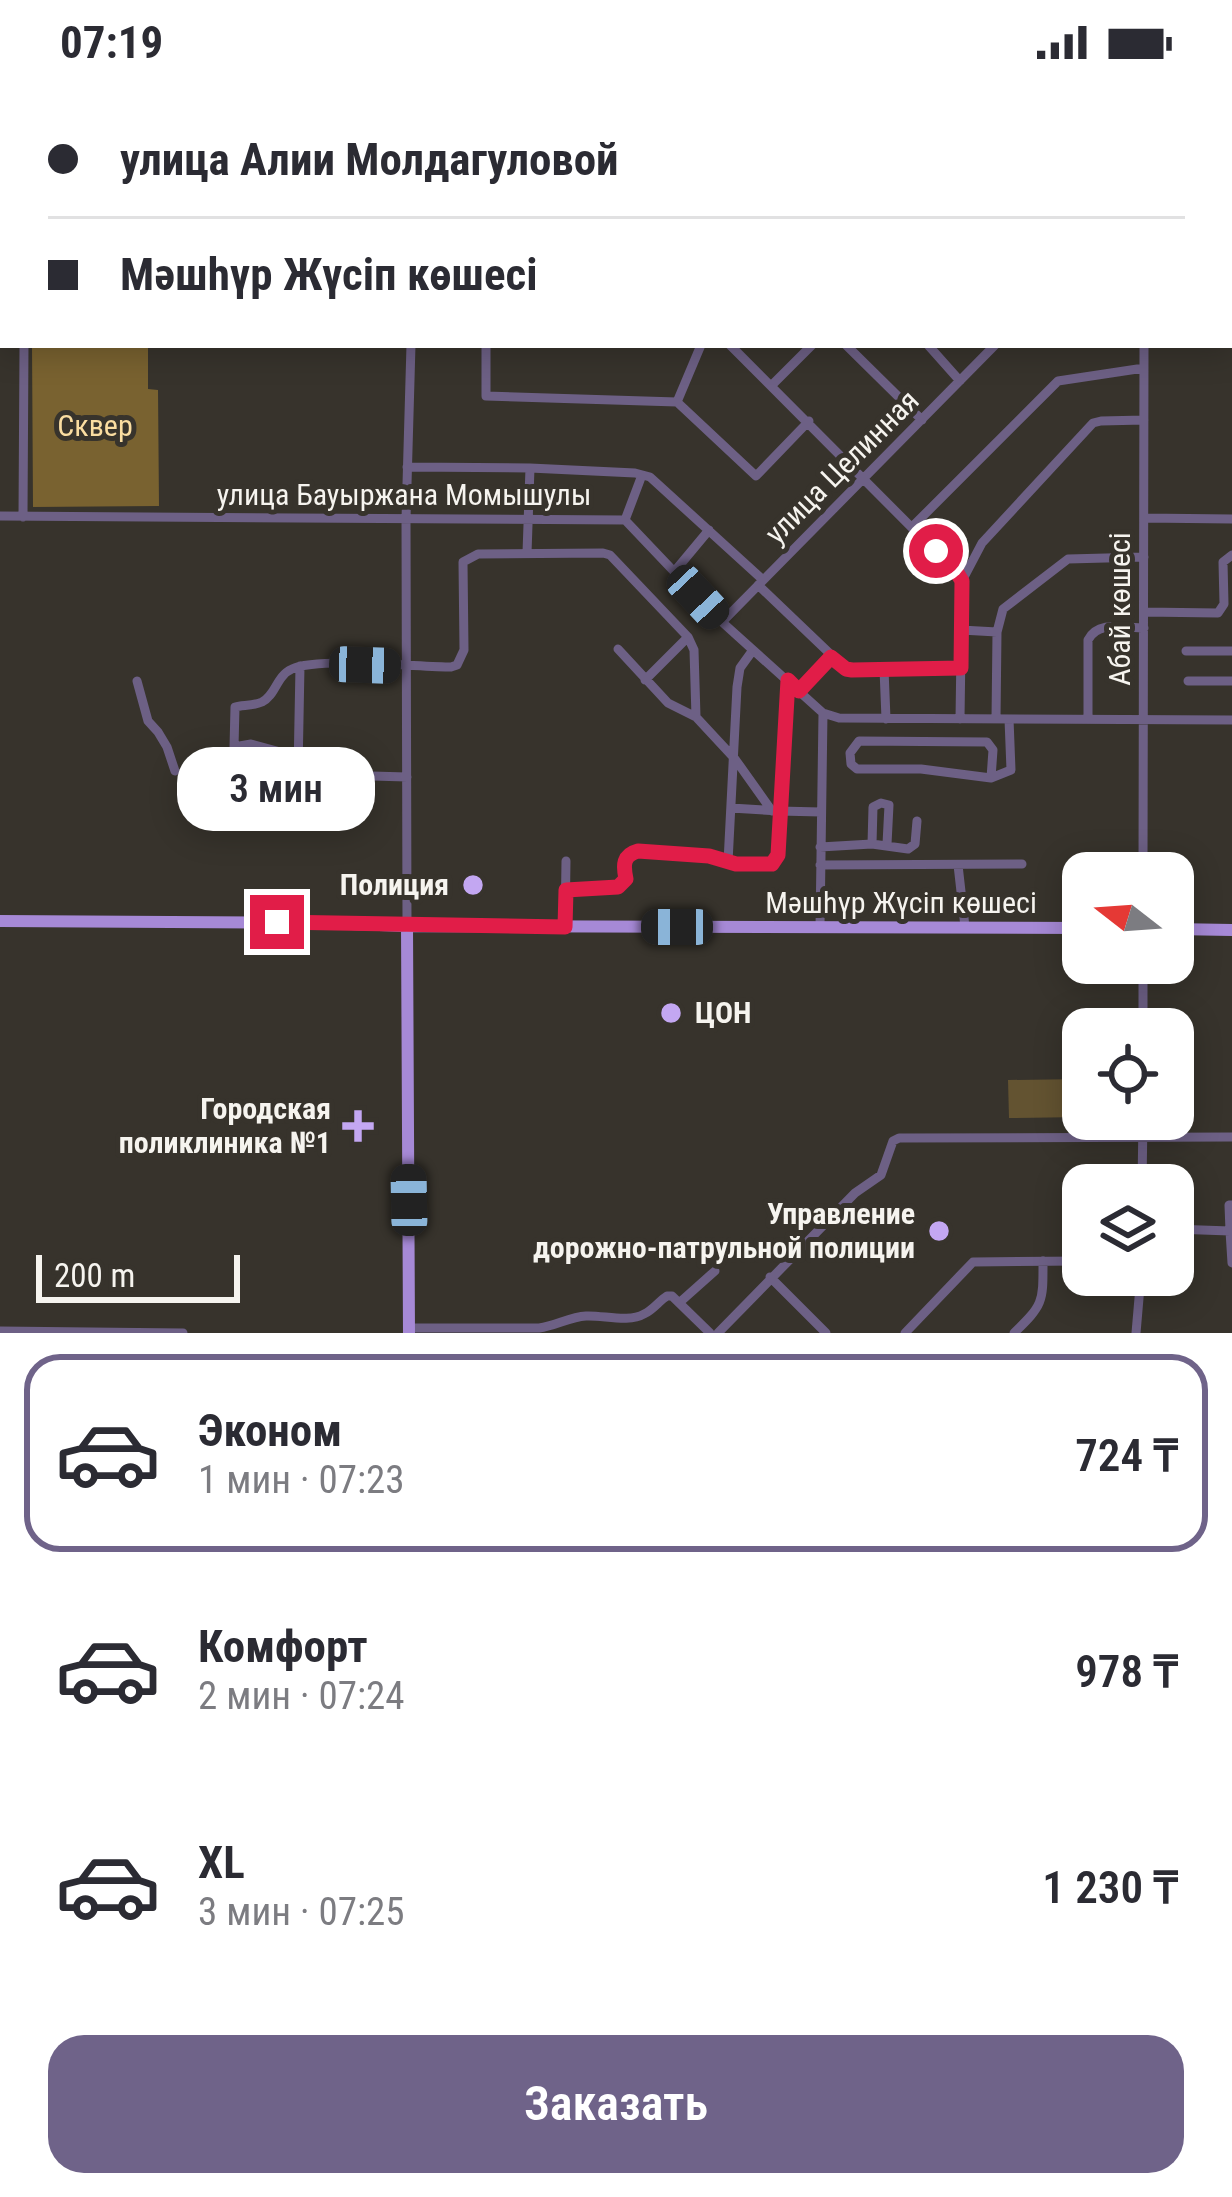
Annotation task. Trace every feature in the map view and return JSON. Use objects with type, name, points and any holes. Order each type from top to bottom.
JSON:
[{"type":"main road","name":"Мәшһүр Жүсіп көшесі","points":[[0,921],[1062,928]]},
{"type":"main road","points":[[407,926],[409,1330]]},
{"type":"main road","points":[[1194,929],[1232,930]]},
{"type":"street","points":[[23,517],[24,348]]},
{"type":"street","points":[[407,926],[406,519],[411,348]]},
{"type":"street","points":[[486,348],[486,397],[677,402],[756,476],[809,422]]},
{"type":"street","points":[[677,402],[700,348]]},
{"type":"street","points":[[733,348],[962,581]]},
{"type":"street","points":[[772,386],[809,348]]},
{"type":"street","points":[[849,348],[922,420]]},
{"type":"street","points":[[931,348],[960,381]]},
{"type":"street","name":"улица Целинная","points":[[722,622],[992,348]]},
{"type":"street","name":"Абай көшесі","points":[[1143,852],[1144,348]]},
{"type":"street","points":[[912,527],[1058,381],[1144,368]]},
{"type":"street","points":[[960,719],[962,581],[982,543],[1094,424],[1144,420]]},
{"type":"street","points":[[407,467],[530,468],[650,477],[846,669],[961,668]]},
{"type":"street","points":[[527,553],[530,468]]},
{"type":"street","points":[[626,520],[642,475]]},
{"type":"street","name":"улица Бауыржана Момышулы","points":[[0,517],[626,520],[722,622],[823,712]]},
{"type":"street","points":[[1144,518],[1232,519]]},
{"type":"street","points":[[674,572],[709,530]]},
{"type":"street","points":[[407,777],[298,772],[281,752],[251,744],[234,748],[235,706],[266,700],[287,670],[300,666],[451,667],[462,659],[463,562],[478,554],[610,555],[688,637],[694,650],[696,717]]},
{"type":"street","points":[[1144,612],[1218,613],[1224,604],[1223,562],[1232,555]]},
{"type":"street","points":[[996,719],[998,632],[1004,609],[1068,559],[1144,557]]},
{"type":"street","points":[[1088,719],[1088,640],[1093,631],[1144,628]]},
{"type":"street","points":[[961,631],[998,632]]},
{"type":"street","points":[[645,680],[688,637]]},
{"type":"street","points":[[618,649],[668,703],[696,717],[776,811]]},
{"type":"street","points":[[728,862],[736,687],[740,668],[753,650]]},
{"type":"street","points":[[1186,651],[1232,651]]},
{"type":"street","points":[[799,691],[831,657]]},
{"type":"street","points":[[298,772],[300,666]]},
{"type":"street","points":[[884,668],[886,719]]},
{"type":"street","points":[[566,890],[618,887],[626,879],[625,858],[638,851],[772,864],[776,860],[788,680]]},
{"type":"street","points":[[137,681],[148,722],[167,747],[175,771]]},
{"type":"street","points":[[1188,681],[1232,681]]},
{"type":"street","points":[[820,927],[823,712],[839,718],[886,719],[1232,720]]},
{"type":"street","points":[[991,778],[992,745],[859,741],[850,752],[851,764],[857,769],[921,769],[991,778],[1011,770],[1010,719]]},
{"type":"street","points":[[920,742],[921,769]]},
{"type":"street","points":[[872,844],[873,807],[881,802],[889,805],[887,844]]},
{"type":"street","points":[[731,808],[820,812]]},
{"type":"street","points":[[820,848],[872,844],[913,848],[917,820]]},
{"type":"street","points":[[565,927],[566,861]]},
{"type":"street","points":[[958,865],[965,928]]},
{"type":"street","points":[[820,866],[1022,865]]},
{"type":"street","points":[[409,1330],[539,1328],[582,1316],[635,1318],[672,1296],[714,1333],[855,1193],[880,1175],[893,1141],[1062,1137]]},
{"type":"street","points":[[1194,1137],[1232,1137]]},
{"type":"street","points":[[1232,1205],[1232,1263]]},
{"type":"street","points":[[1194,1230],[1230,1231]]},
{"type":"street","points":[[1013,1333],[1043,1299],[1043,1261]]},
{"type":"street","points":[[905,1333],[973,1262],[1062,1261]]},
{"type":"street","points":[[679,1303],[715,1271]]},
{"type":"street","points":[[770,1277],[826,1333]]},
{"type":"street","points":[[1136,1333],[1139,1296]]},
{"type":"street","points":[[0,1331],[183,1333]]},
{"type":"shaded area","points":[[1062,1079],[1062,1117],[1009,1118],[1008,1080]]},
{"type":"green space","name":"Сквер","points":[[32,348],[148,348],[148,389],[158,390],[159,506],[33,507]]},
{"type":"place","name":"Полиция","points":[[473,885]]},
{"type":"place","name":"ЦОН","points":[[671,1013]]},
{"type":"place","name":"Городская поликлиника №1","points":[[358,1126]]},
{"type":"place","name":"Управление дорожно-патрульной полиции","points":[[939,1231]]},
{"type":"route","points":[[277,922],[565,927],[566,890],[618,887],[626,879],[623,868],[630,853],[772,864],[778,855],[788,680],[799,691],[831,657],[852,670],[961,668],[962,581],[936,551]]}]
